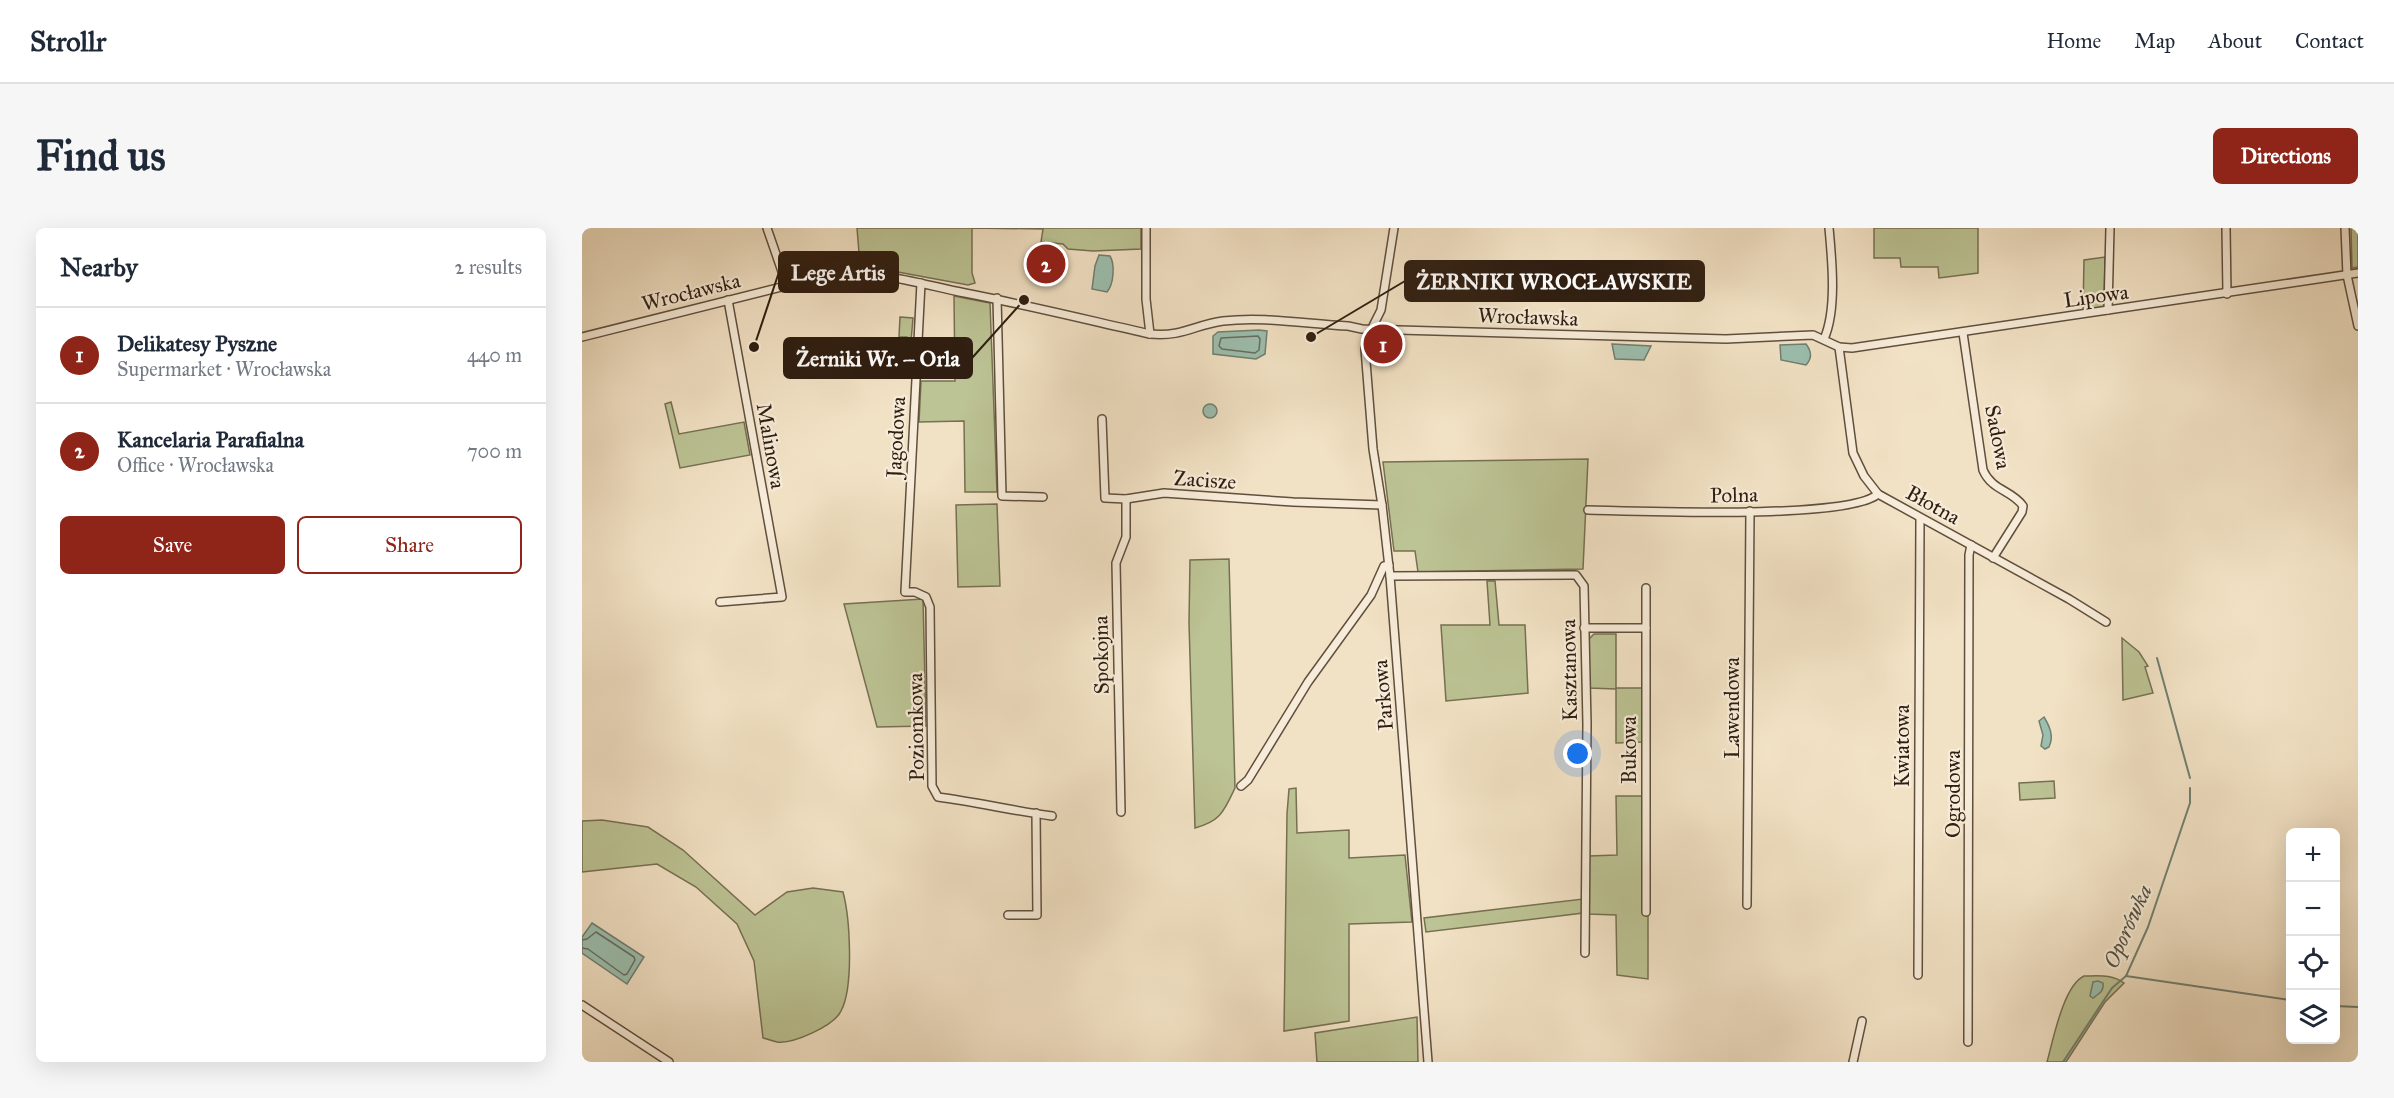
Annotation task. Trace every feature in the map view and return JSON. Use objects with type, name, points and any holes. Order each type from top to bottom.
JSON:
[{"type":"street","points":[[767,228],[786,286]]},
{"type":"street","points":[[1146,228],[1146,299],[1150,333]]},
{"type":"street","name":"Parkowa","points":[[1394,228],[1381,310],[1365,343],[1373,449],[1390,576],[1428,1062]]},
{"type":"street","points":[[1824,339],[1828,330],[1830,313],[1829,228]]},
{"type":"street","points":[[2108,310],[2110,228]]},
{"type":"street","points":[[2226,228],[2227,294]]},
{"type":"street","points":[[2344,228],[2347,275],[2358,326]]},
{"type":"street","name":"Wrocławska","points":[[582,337],[786,286],[829,276],[857,273],[997,298],[1150,333],[1169,335],[1221,321],[1240,321],[1372,328],[1726,339],[1813,335],[1839,347]]},
{"type":"street","name":"Lipowa","points":[[1839,347],[1870,346],[1963,333],[2358,273]]},
{"type":"street","name":"Jagodowa","points":[[905,592],[921,283]]},
{"type":"street","points":[[997,298],[1002,496],[1043,497]]},
{"type":"street","name":"Malinowa","points":[[720,602],[782,597],[728,300]]},
{"type":"street","name":"Sadowa","points":[[1963,333],[1983,470],[1993,484],[2023,506],[2022,512],[1993,558]]},
{"type":"street","name":"Błotna","points":[[1839,347],[1853,453],[1864,476],[1878,494],[2106,622]]},
{"type":"street","points":[[1102,419],[1105,498],[1126,499]]},
{"type":"street","name":"Zacisze","points":[[1126,499],[1164,493],[1382,505]]},
{"type":"street","name":"Polna","points":[[1588,510],[1750,511],[1846,505],[1873,499],[1878,494]]},
{"type":"street","name":"Spokojna","points":[[1121,812],[1116,563],[1126,537],[1126,499]]},
{"type":"street","name":"Lawendowa","points":[[1747,905],[1750,511]]},
{"type":"street","name":"Kwiatowa","points":[[1918,975],[1920,518]]},
{"type":"street","name":"Ogrodowa","points":[[1968,1042],[1969,555],[1971,545]]},
{"type":"street","points":[[1241,786],[1248,780],[1308,682],[1371,595],[1384,566],[1389,565]]},
{"type":"street","name":"Kasztanowa","points":[[1390,576],[1576,575],[1584,585],[1587,724],[1585,953]]},
{"type":"street","name":"Bukowa","points":[[1646,588],[1646,912]]},
{"type":"street","name":"Poziomkowa","points":[[905,592],[915,592],[926,597],[930,607],[933,786],[935,793],[938,797],[978,801],[1052,816]]},
{"type":"street","points":[[1584,628],[1646,628]]},
{"type":"street","points":[[1008,915],[1037,915],[1036,813]]},
{"type":"street","points":[[582,1005],[669,1062]]},
{"type":"street","points":[[1853,1062],[1862,1021]]},
{"type":"shaded area","points":[[857,228],[972,228],[972,273],[975,283],[968,285],[860,265]]},
{"type":"shaded area","points":[[972,228],[1141,228],[1141,249],[1093,251],[1068,249],[1063,244],[1041,242],[1043,229]]},
{"type":"shaded area","points":[[1874,228],[1978,228],[1978,273],[1939,278],[1938,267],[1901,267],[1900,258],[1874,258]]},
{"type":"shaded area","points":[[2351,228],[2358,228],[2358,267],[2352,268]]},
{"type":"shaded area","points":[[2105,257],[2104,308],[2083,311],[2084,260]]},
{"type":"shaded area","points":[[954,296],[990,303],[997,492],[965,492],[964,421],[919,422],[921,381],[955,381]]},
{"type":"shaded area","points":[[900,317],[913,318],[909,343],[907,337],[899,337]]},
{"type":"shaded area","points":[[671,402],[679,434],[744,422],[750,455],[680,468],[665,404]]},
{"type":"shaded area","points":[[1588,459],[1583,569],[1418,572],[1415,551],[1394,551],[1383,462]]},
{"type":"shaded area","points":[[997,504],[1000,586],[958,587],[956,505]]},
{"type":"shaded area","points":[[1229,559],[1235,788],[1221,814],[1211,822],[1195,828],[1189,623],[1190,560]]},
{"type":"shaded area","points":[[1487,581],[1495,581],[1499,625],[1525,625],[1528,693],[1446,701],[1441,625],[1490,625]]},
{"type":"shaded area","points":[[923,599],[926,726],[877,727],[844,604]]},
{"type":"shaded area","points":[[1594,634],[1616,634],[1616,688],[1643,688],[1643,742],[1616,743],[1616,689],[1589,688],[1589,639]]},
{"type":"shaded area","points":[[2122,638],[2139,652],[2148,666],[2145,667],[2153,693],[2123,700]]},
{"type":"shaded area","points":[[2054,781],[2055,798],[2020,800],[2019,783]]},
{"type":"shaded area","points":[[1296,788],[1297,833],[1349,830],[1349,858],[1405,855],[1412,922],[1349,924],[1349,1021],[1284,1031],[1287,814],[1289,789]]},
{"type":"shaded area","points":[[1616,796],[1643,796],[1643,914],[1648,914],[1648,979],[1617,975],[1616,915],[1588,914],[1589,856],[1617,855]]},
{"type":"shaded area","points":[[602,820],[648,827],[683,850],[755,915],[787,892],[813,888],[843,892],[850,952],[848,986],[845,1000],[837,1017],[822,1028],[793,1040],[777,1042],[763,1038],[754,961],[737,924],[696,887],[657,864],[582,872],[582,821]]},
{"type":"shaded area","points":[[1583,899],[1583,913],[1426,932],[1424,918]]},
{"type":"shaded area","points":[[2084,976],[2110,977],[2124,983],[2105,1002],[2066,1062],[2047,1062],[2065,1002],[2070,991]]},
{"type":"shaded area","points":[[1417,1017],[1418,1062],[1317,1062],[1315,1033]]},
{"type":"water","points":[[1099,255],[1110,256],[1113,264],[1112,279],[1107,292],[1092,289]]},
{"type":"water","points":[[1267,331],[1265,354],[1256,359],[1213,354],[1213,336],[1218,332]]},
{"type":"water","points":[[1612,344],[1651,346],[1644,360],[1615,359]]},
{"type":"water","points":[[1806,344],[1810,355],[1806,365],[1781,360],[1780,345]]},
{"type":"water","points":[[1210,404],[1215,406],[1217,411],[1215,416],[1210,418],[1205,416],[1203,411],[1205,406]]},
{"type":"water","points":[[2044,717],[2051,735],[2049,747],[2045,749],[2041,746],[2043,735],[2039,721]]},
{"type":"water","points":[[592,923],[644,957],[627,984],[582,953],[582,937]]},
{"type":"water","points":[[2093,982],[2103,983],[2103,988],[2093,998],[2090,996]]},
{"type":"waterway","name":"Oporówka","points":[[2157,658],[2190,778]]},
{"type":"waterway","name":"Oporówka","points":[[2063,1062],[2112,988],[2126,976],[2148,927],[2190,803],[2190,788]]},
{"type":"waterway","points":[[2126,976],[2286,999]]},
{"type":"waterway","points":[[2340,1006],[2358,1007]]},
{"type":"place","name":"Kancelaria Parafialna","points":[[1046,264]]},
{"type":"place","name":"Żerniki Wr. – Orla","points":[[1024,300]]},
{"type":"place","name":"ŻERNIKI WROCŁAWSKIE","points":[[1311,337]]},
{"type":"place","name":"Delikatesy Pyszne","points":[[1383,344]]},
{"type":"place","name":"Lege Artis","points":[[754,347]]}]
